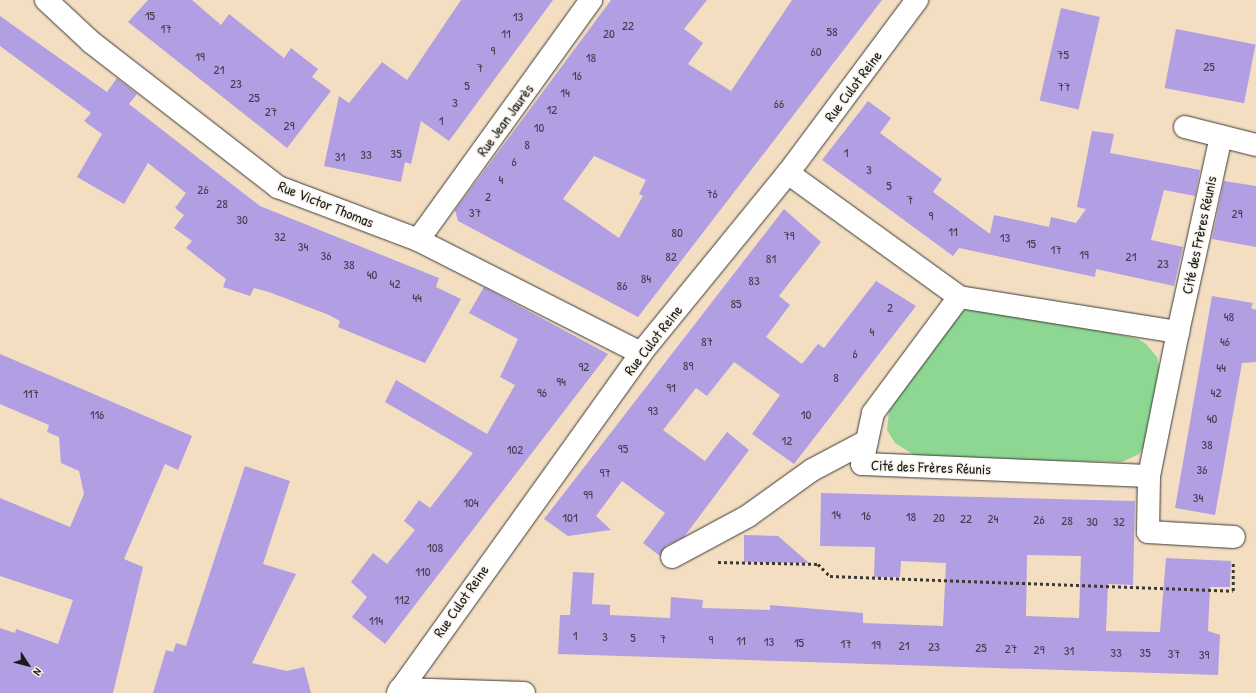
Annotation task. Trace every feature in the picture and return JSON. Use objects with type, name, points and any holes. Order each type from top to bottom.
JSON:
[{"type":"street","name":"Rue Victor Thomas","points":[[46,0],[91,42],[278,187],[418,240],[641,353]]},
{"type":"street","name":"Rue Jean Jaurès","points":[[418,240],[591,0]]},
{"type":"street","name":"Rue Culot Reine","points":[[398,692],[641,353],[788,173],[917,0]]},
{"type":"street","points":[[1185,127],[1256,145]]},
{"type":"street","name":"Cité des Frères Réunis","points":[[1221,137],[1178,332],[1149,476],[1148,532],[1234,537]]},
{"type":"street","points":[[788,173],[959,297],[1178,332]]},
{"type":"street","name":"Cité des Frères Réunis","points":[[959,297],[873,413],[862,464],[1149,476]]},
{"type":"street","points":[[672,556],[748,516],[812,470],[867,440]]},
{"type":"street","points":[[398,692],[524,693]]},
{"type":"path","points":[[698,543],[720,564],[818,564],[830,576],[1233,591],[1234,537]]},
{"type":"green space","points":[[974,306],[995,307],[1138,339],[1146,344],[1157,357],[1160,372],[1148,440],[1139,454],[1122,462],[919,458],[895,443],[887,430],[890,402],[959,313]]},
{"type":"building","points":[[148,0],[192,0],[221,25],[229,14],[284,58],[291,48],[318,69],[312,77],[331,91],[287,148],[128,22]]},
{"type":"building","points":[[461,0],[553,0],[449,141],[421,121],[411,164],[405,162],[401,182],[324,166],[339,96],[349,103],[382,62],[407,80]]},
{"type":"building","points":[[611,0],[707,0],[684,29],[703,43],[688,64],[731,91],[792,0],[882,0],[638,317],[458,221],[455,210]],"holes":[[[594,156],[646,180],[639,194],[643,196],[619,238],[563,199]]]},
{"type":"building","points":[[1061,8],[1100,17],[1079,110],[1040,101]]},
{"type":"building","points":[[0,16],[107,92],[117,78],[137,94],[129,104],[260,206],[439,278],[436,287],[461,299],[425,363],[338,327],[340,321],[329,315],[269,292],[254,288],[250,296],[223,287],[226,279],[186,248],[192,241],[174,228],[184,215],[175,208],[186,193],[148,163],[124,204],[77,177],[102,134],[84,121],[91,113],[0,46]]},
{"type":"building","points":[[1176,29],[1256,44],[1244,103],[1165,88]]},
{"type":"building","points":[[868,101],[891,118],[880,133],[942,179],[933,192],[990,234],[994,215],[1049,227],[1051,217],[1076,223],[1086,209],[1077,207],[1092,131],[1114,134],[1110,153],[1200,170],[1195,196],[1164,190],[1151,240],[1183,247],[1174,286],[1096,269],[1095,277],[959,248],[953,256],[822,160]]},
{"type":"building","points":[[1224,181],[1256,186],[1256,247],[1212,239]]},
{"type":"building","points":[[784,209],[821,242],[779,296],[790,305],[766,337],[802,364],[818,344],[824,348],[876,281],[916,306],[794,464],[752,434],[780,395],[734,362],[707,396],[696,388],[663,430],[705,461],[727,432],[749,450],[684,537],[666,546],[660,556],[643,543],[665,513],[622,481],[596,516],[611,530],[568,536],[544,519]]},
{"type":"building","points":[[484,287],[608,354],[385,644],[352,617],[367,597],[351,582],[373,553],[387,564],[415,530],[404,521],[419,500],[430,508],[473,453],[385,402],[396,380],[487,434],[515,385],[500,377],[518,339],[469,313]]},
{"type":"building","points":[[1212,296],[1253,303],[1251,308],[1256,310],[1256,362],[1242,363],[1215,515],[1175,508]]},
{"type":"building","points":[[0,354],[192,436],[178,470],[165,464],[124,559],[143,567],[113,693],[0,693],[0,628],[15,633],[16,629],[58,644],[73,600],[0,576],[0,498],[70,527],[84,494],[79,471],[61,463],[59,437],[47,432],[49,425],[0,404]]},
{"type":"building","points":[[245,466],[290,481],[263,564],[296,574],[252,663],[287,671],[304,667],[311,693],[153,693],[166,650],[173,652],[176,643],[186,646]]},
{"type":"building","points":[[821,493],[1135,501],[1133,585],[1108,584],[1106,631],[1160,632],[1166,558],[1231,561],[1230,587],[1210,587],[1208,631],[1220,635],[1218,675],[558,654],[560,615],[570,615],[573,572],[594,573],[592,604],[610,605],[610,615],[670,618],[671,597],[703,600],[702,608],[770,610],[770,605],[863,613],[863,623],[943,626],[946,563],[901,561],[900,577],[874,577],[875,547],[820,546]],"holes":[[[1027,555],[1081,556],[1079,618],[1026,616]]]},
{"type":"building","points":[[744,535],[778,536],[809,563],[744,562]]}]
